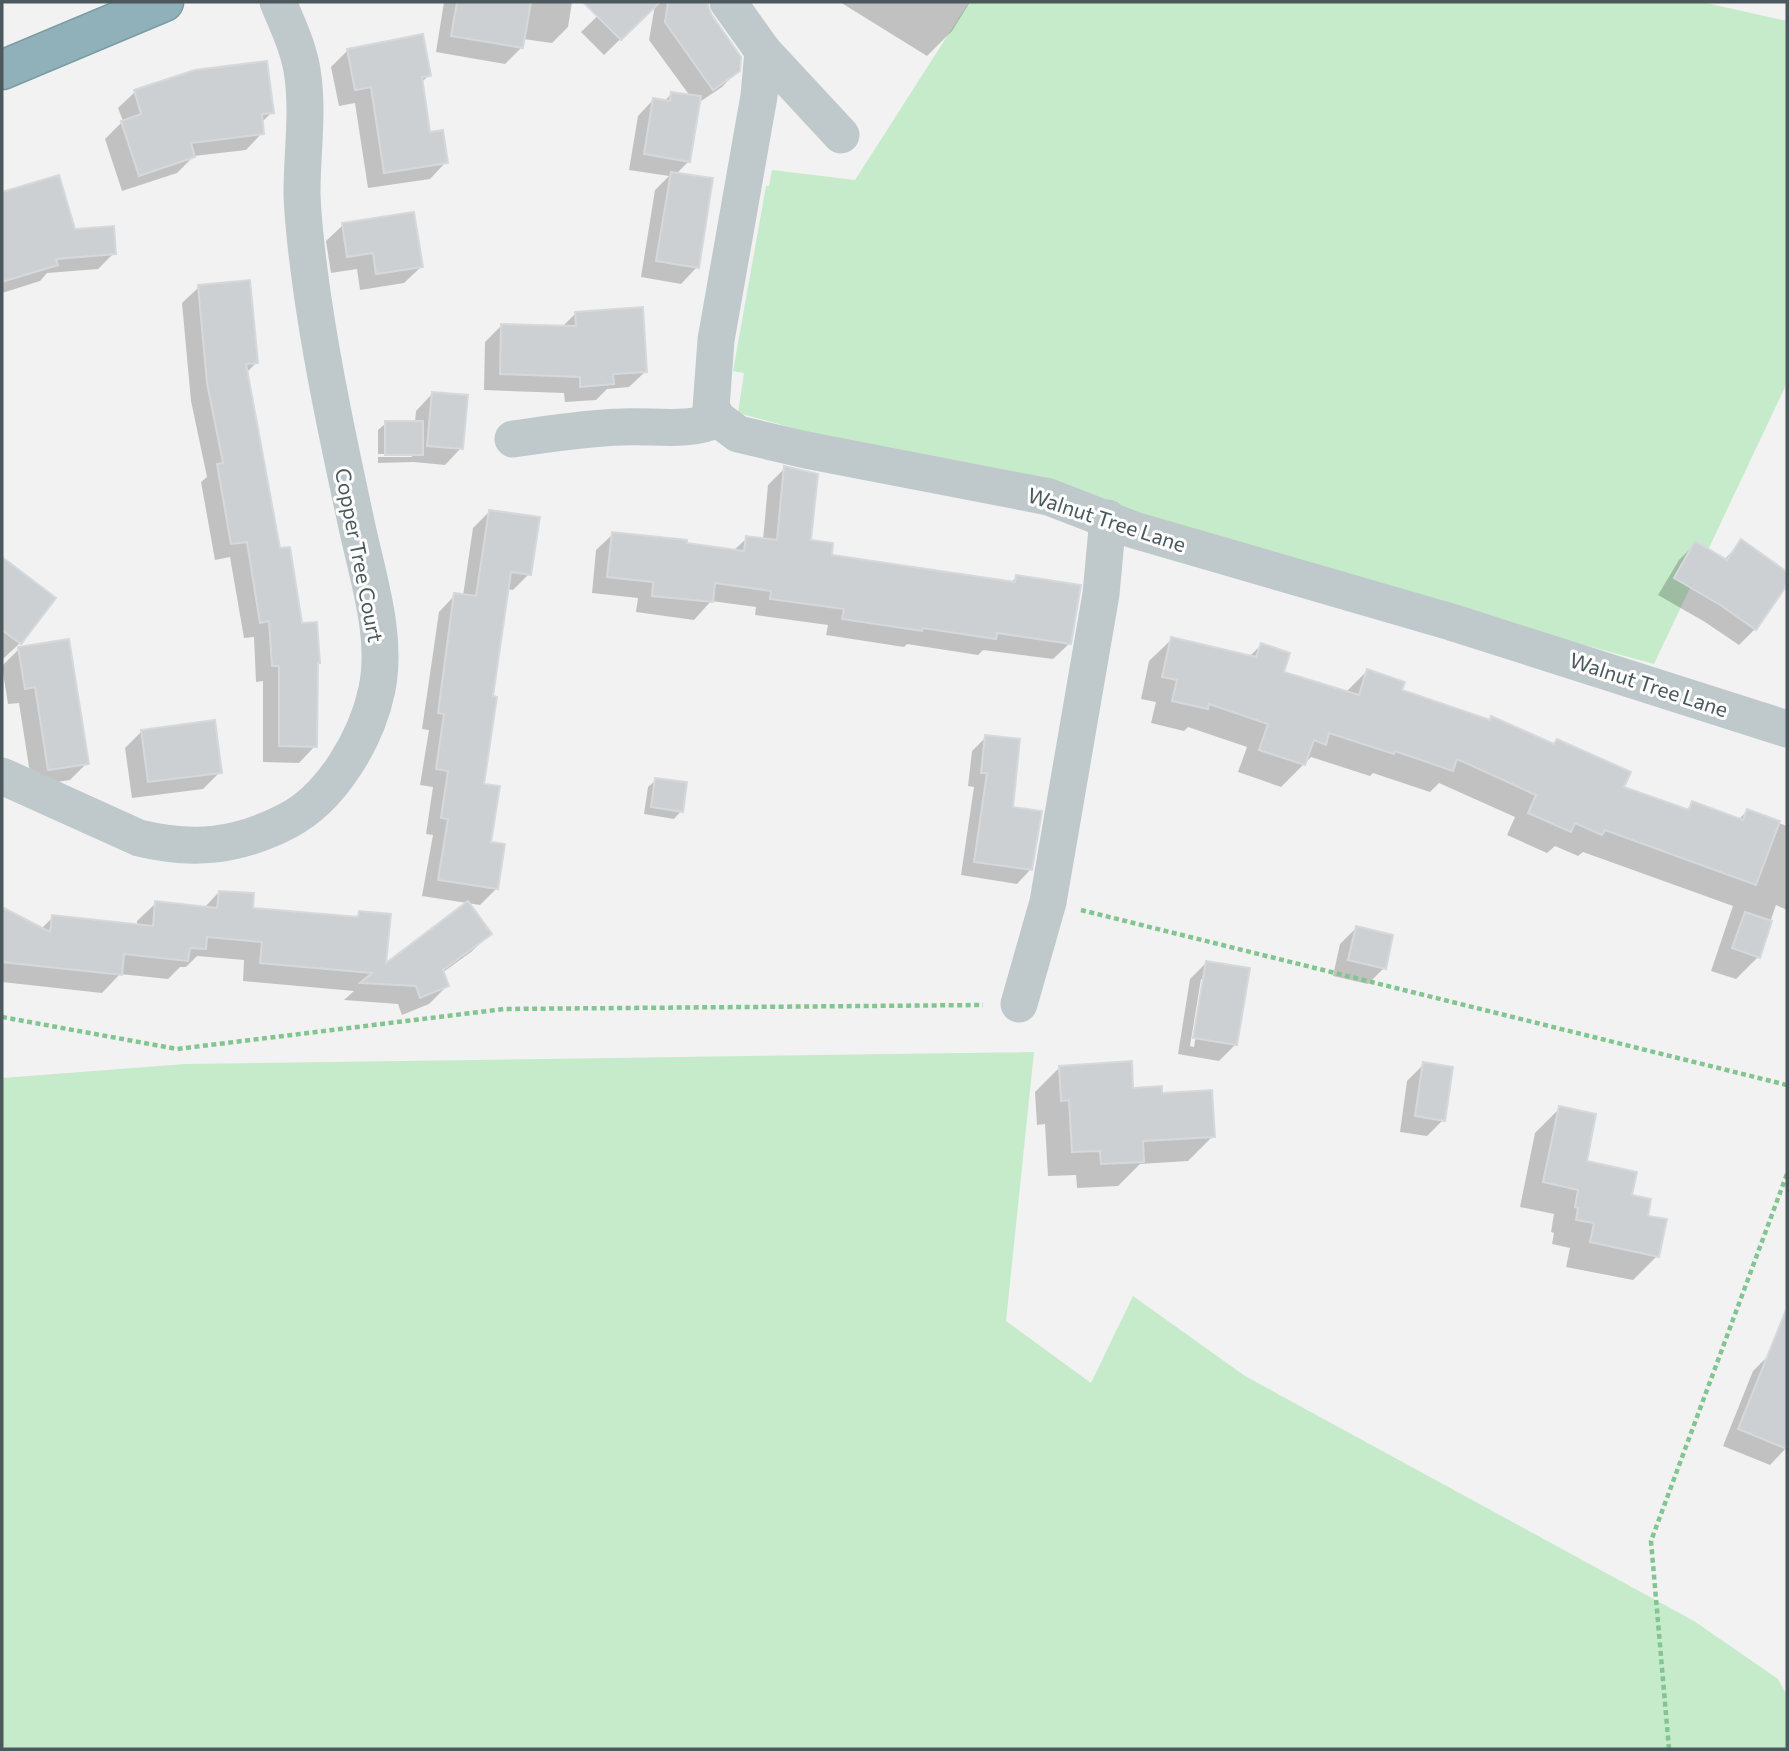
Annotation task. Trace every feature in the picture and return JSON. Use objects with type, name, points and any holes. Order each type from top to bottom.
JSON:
[{"type":"highway","points":[[2,70],[164,2]]},
{"type":"street","name":"Copper Tree Court","points":[[2,776],[139,838],[161,843],[223,845],[270,830],[304,812],[322,794],[357,747],[368,720],[377,689],[379,632],[321,355],[302,192],[306,101],[303,74],[296,47],[278,2]]},
{"type":"street","points":[[728,2],[763,51],[841,135]]},
{"type":"street","points":[[513,439],[623,426],[700,427],[718,419],[711,408],[716,341],[759,96],[763,51]]},
{"type":"street","name":"Walnut Tree Lane","points":[[718,419],[738,433],[806,450],[1049,497],[1134,530],[1451,622],[1787,729]]},
{"type":"street","points":[[1019,1004],[1048,902],[1101,594],[1108,518]]},
{"type":"path","points":[[1048,902],[1787,1085]]},
{"type":"path","points":[[2,1017],[177,1049],[505,1009],[1019,1004]]},
{"type":"path","points":[[1669,1749],[1651,1541],[1787,1174]]},
{"type":"green space","points":[[969,2],[1702,2],[1787,21],[1787,383],[1654,664],[738,413],[744,373],[733,371],[766,186],[769,186],[772,170],[855,180]]},
{"type":"green space","points":[[1034,1052],[1006,1321],[1091,1383],[1133,1296],[1245,1376],[1694,1621],[1778,1679],[1787,1695],[1787,1749],[2,1749],[2,1078],[185,1064]]},
{"type":"building","points":[[457,2],[531,2],[523,48],[451,36]]},
{"type":"building","points":[[583,2],[660,2],[621,40]]},
{"type":"building","points":[[668,2],[707,2],[711,14],[741,57],[740,71],[713,90],[665,22]]},
{"type":"building","points":[[423,34],[431,76],[422,77],[430,132],[443,130],[448,163],[384,173],[371,87],[355,90],[347,49]]},
{"type":"building","points":[[267,61],[274,113],[262,114],[264,134],[191,143],[195,157],[139,176],[121,121],[141,114],[134,90],[195,70]]},
{"type":"building","points":[[671,92],[701,96],[690,162],[644,154],[653,98],[670,101]]},
{"type":"building","points":[[671,172],[713,178],[699,268],[656,261]]},
{"type":"building","points":[[59,175],[75,229],[114,226],[116,254],[56,259],[58,265],[2,282],[2,192]]},
{"type":"building","points":[[414,212],[423,267],[376,274],[373,253],[347,257],[342,223]]},
{"type":"building","points":[[250,280],[258,363],[246,364],[280,548],[290,547],[302,623],[317,622],[320,663],[317,747],[279,746],[279,666],[272,666],[269,621],[260,623],[247,542],[231,544],[217,464],[223,463],[207,383],[198,285]]},
{"type":"building","points":[[643,307],[647,372],[613,374],[614,384],[580,387],[580,377],[500,374],[501,324],[576,326],[575,312]]},
{"type":"building","points":[[432,392],[468,395],[463,449],[427,446]]},
{"type":"building","points":[[385,421],[423,421],[423,455],[385,455]]},
{"type":"building","points":[[784,466],[818,474],[811,540],[833,543],[832,555],[1015,582],[1016,575],[1081,585],[1071,644],[997,633],[996,639],[923,628],[922,631],[842,619],[844,609],[770,599],[771,591],[715,583],[713,602],[652,596],[653,582],[607,577],[612,532],[687,540],[687,543],[744,551],[746,536],[777,540]]},
{"type":"building","points":[[489,510],[540,517],[531,575],[511,572],[493,696],[497,697],[484,784],[500,786],[491,842],[505,844],[498,889],[438,880],[448,819],[441,818],[448,771],[436,769],[444,714],[438,713],[454,593],[476,596]]},
{"type":"building","points":[[1741,539],[1787,572],[1787,585],[1756,630],[1674,578],[1695,541],[1727,560]]},
{"type":"building","points":[[2,557],[56,598],[21,644],[2,630]]},
{"type":"building","points":[[1171,637],[1256,657],[1261,643],[1290,653],[1284,672],[1359,695],[1367,669],[1405,682],[1402,690],[1490,720],[1491,716],[1554,744],[1557,739],[1631,772],[1624,787],[1689,810],[1692,801],[1743,820],[1747,809],[1780,821],[1756,885],[1605,830],[1602,835],[1575,823],[1571,832],[1528,813],[1536,795],[1457,759],[1453,771],[1395,751],[1394,754],[1329,733],[1326,745],[1314,740],[1305,765],[1259,750],[1268,724],[1209,704],[1208,709],[1172,701],[1177,680],[1162,677]]},
{"type":"building","points":[[69,639],[89,764],[48,770],[35,687],[25,689],[18,647]]},
{"type":"building","points":[[215,720],[222,773],[148,782],[141,730]]},
{"type":"building","points":[[985,735],[1020,739],[1013,807],[1042,811],[1032,870],[974,862],[987,773],[981,773]]},
{"type":"building","points":[[655,778],[687,782],[683,812],[651,807]]},
{"type":"building","points":[[219,891],[254,893],[253,908],[358,917],[359,911],[391,914],[386,963],[468,901],[492,934],[443,970],[449,986],[420,998],[416,986],[360,983],[372,973],[260,963],[262,942],[207,937],[206,949],[190,948],[188,961],[124,954],[122,975],[2,962],[2,907],[50,932],[52,915],[153,926],[155,901],[217,908]]},
{"type":"building","points":[[1745,912],[1772,921],[1760,958],[1732,948]]},
{"type":"building","points":[[1356,926],[1393,935],[1386,969],[1348,960]]},
{"type":"building","points":[[1206,961],[1250,968],[1237,1045],[1193,1038]]},
{"type":"building","points":[[1132,1061],[1133,1088],[1162,1086],[1162,1093],[1212,1090],[1215,1137],[1143,1141],[1144,1162],[1101,1164],[1100,1151],[1072,1152],[1069,1100],[1061,1101],[1059,1066]]},
{"type":"building","points":[[1423,1062],[1453,1067],[1445,1121],[1415,1116]]},
{"type":"building","points":[[1559,1106],[1596,1114],[1587,1161],[1637,1172],[1632,1195],[1651,1199],[1648,1216],[1667,1219],[1659,1257],[1590,1242],[1594,1223],[1576,1220],[1578,1190],[1543,1182]]},
{"type":"building","points":[[1787,1310],[1787,1449],[1738,1429]]}]
